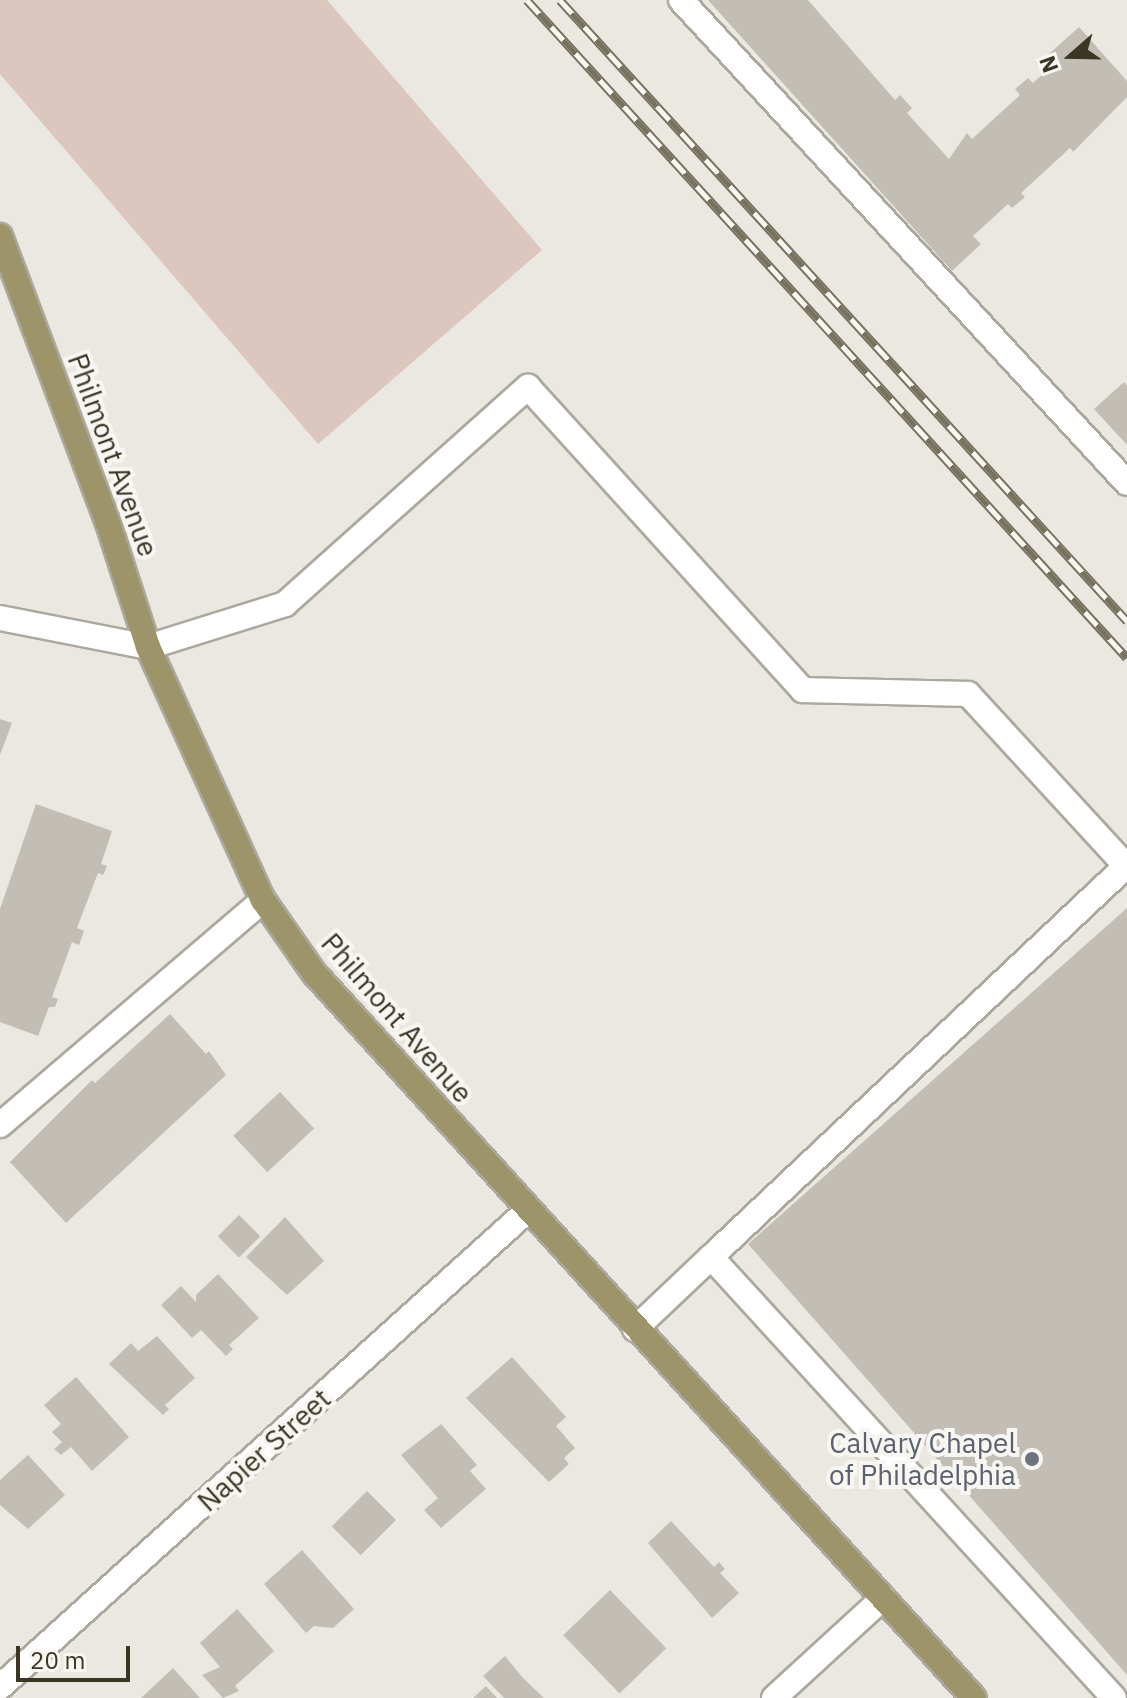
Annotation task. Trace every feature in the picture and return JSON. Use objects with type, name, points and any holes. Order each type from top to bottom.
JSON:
[{"type":"main road","name":"Philmont Avenue","points":[[0,236],[108,523],[148,647],[263,900],[314,973],[527,1211],[974,1698]]},
{"type":"street","points":[[681,0],[1127,483]]},
{"type":"street","points":[[0,618],[148,647],[285,604],[528,387],[803,690],[968,694],[1127,866],[635,1329]]},
{"type":"street","points":[[0,1125],[10,1101],[263,900]]},
{"type":"street","name":"Napier Street","points":[[0,1687],[527,1211]]},
{"type":"street","points":[[711,1257],[1114,1698]]},
{"type":"street","points":[[774,1698],[883,1598]]},
{"type":"shaded area","points":[[0,0],[327,0],[542,250],[318,444],[0,74]]},
{"type":"building","points":[[708,0],[808,0],[895,100],[900,95],[912,108],[907,113],[949,159],[967,133],[972,139],[1020,95],[1015,89],[1028,78],[1033,83],[1057,61],[1049,54],[1079,27],[1127,81],[1127,97],[1073,152],[1070,148],[1021,193],[1025,197],[1012,208],[1008,204],[973,236],[981,244],[952,271]]},
{"type":"building","points":[[1124,382],[1127,386],[1127,445],[1094,409]]},
{"type":"building","points":[[0,719],[12,723],[0,755]]},
{"type":"building","points":[[36,804],[112,831],[101,864],[107,866],[103,875],[98,873],[77,928],[84,931],[79,945],[72,942],[52,997],[58,999],[55,1007],[49,1007],[38,1036],[0,1022],[0,909]]},
{"type":"building","name":"Calvary Chapel of Philadelphia","points":[[1127,908],[1127,1675],[748,1244]]},
{"type":"building","points":[[170,1014],[206,1054],[209,1051],[226,1075],[66,1223],[10,1162],[92,1080],[95,1083]]},
{"type":"building","points":[[280,1092],[314,1129],[267,1172],[233,1136]]},
{"type":"building","points":[[239,1215],[260,1236],[239,1257],[218,1236]]},
{"type":"building","points":[[285,1217],[324,1261],[287,1295],[246,1257]]},
{"type":"building","points":[[218,1274],[259,1318],[229,1345],[233,1349],[226,1356],[201,1330],[192,1338],[161,1305],[181,1286],[196,1302],[196,1295]]},
{"type":"building","points":[[157,1336],[195,1378],[165,1405],[169,1409],[163,1415],[109,1364],[131,1343],[138,1351]]},
{"type":"building","points":[[512,1357],[566,1417],[556,1426],[575,1448],[564,1458],[569,1464],[549,1482],[466,1398]]},
{"type":"building","points":[[76,1377],[129,1437],[92,1471],[71,1447],[61,1455],[54,1449],[62,1442],[52,1432],[61,1424],[44,1405]]},
{"type":"building","points":[[441,1424],[477,1465],[470,1471],[486,1489],[441,1528],[424,1510],[438,1498],[401,1455]]},
{"type":"building","points":[[28,1455],[65,1495],[28,1529],[0,1505],[0,1480]]},
{"type":"building","points":[[367,1491],[396,1520],[361,1555],[332,1526]]},
{"type":"building","points":[[671,1521],[714,1567],[719,1562],[725,1569],[720,1573],[739,1593],[712,1618],[648,1543]]},
{"type":"building","points":[[302,1550],[354,1609],[333,1628],[314,1626],[306,1633],[264,1584]]},
{"type":"building","points":[[610,1590],[666,1648],[620,1693],[563,1635]]},
{"type":"building","points":[[237,1609],[274,1651],[235,1686],[239,1691],[223,1698],[202,1675],[220,1667],[200,1643]]},
{"type":"building","points":[[505,1656],[544,1698],[504,1698],[483,1676]]},
{"type":"building","points":[[173,1668],[200,1698],[141,1698]]},
{"type":"building","points":[[486,1686],[497,1698],[473,1698]]},
{"type":"railway","points":[[527,0],[1127,658]]},
{"type":"railway","points":[[560,0],[1127,621]]},
{"type":"place","name":"Calvary Chapel of Philadelphia","points":[[1032,1459]]}]
